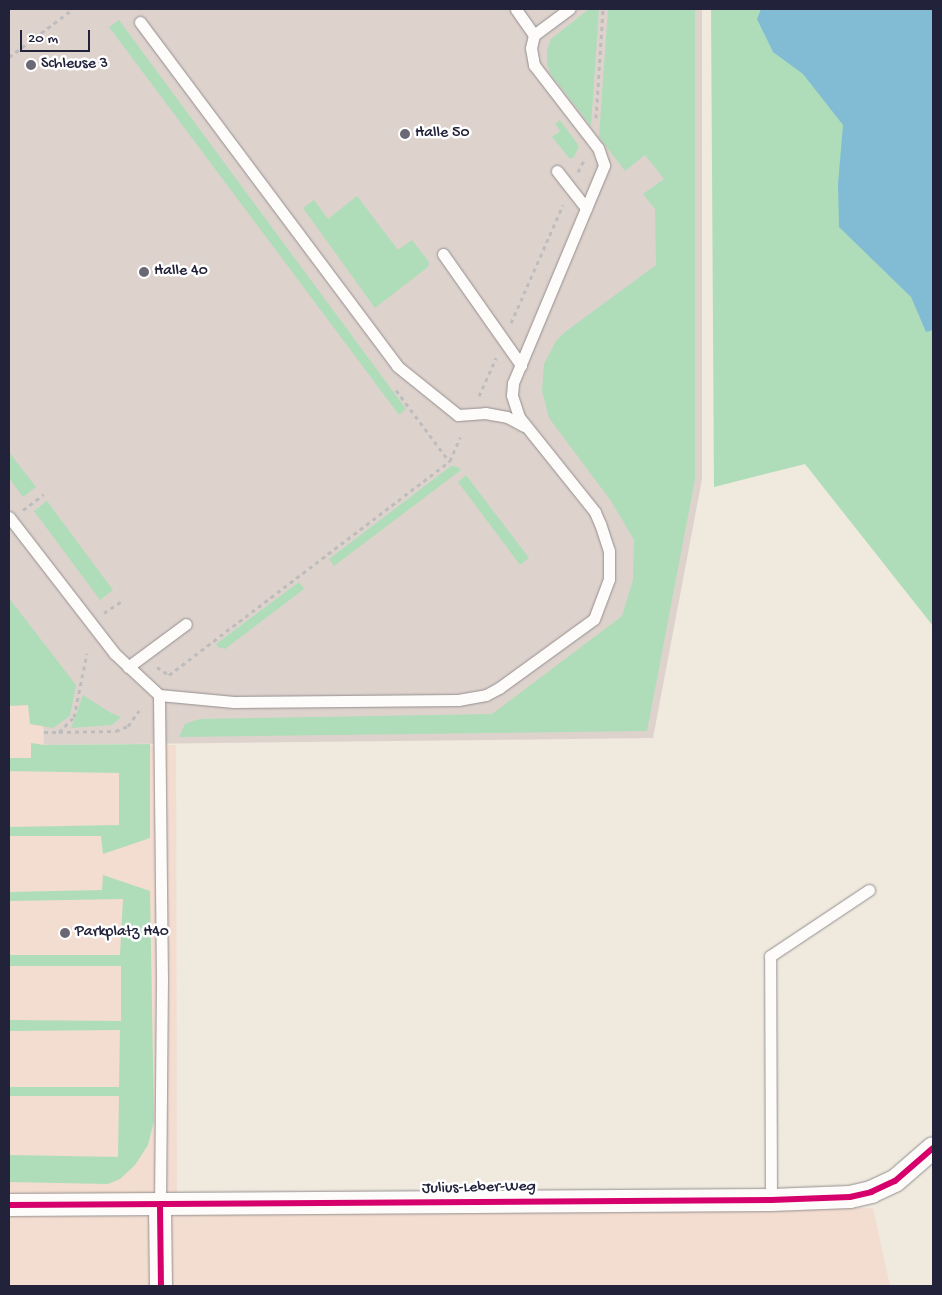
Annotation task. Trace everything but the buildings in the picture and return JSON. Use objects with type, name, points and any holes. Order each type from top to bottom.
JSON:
[{"type":"street","name":"Julius-Leber-Weg","points":[[9,1206],[771,1200],[850,1197],[872,1192],[894,1181],[933,1148]]},
{"type":"street","points":[[160,1206],[161,1286]]},
{"type":"lane","points":[[516,9],[534,35]]},
{"type":"lane","points":[[9,517],[114,654],[159,695],[234,702],[458,700],[486,695],[515,677],[594,619],[609,579],[609,551],[595,512],[526,427],[516,412],[512,395],[513,383],[604,165],[598,148],[534,65],[530,48],[534,35],[570,9]]},
{"type":"lane","points":[[140,22],[397,366],[458,415],[485,413],[507,416],[526,427]]},
{"type":"lane","points":[[557,170],[586,208]]},
{"type":"lane","points":[[444,254],[521,365]]},
{"type":"lane","points":[[128,667],[186,624]]},
{"type":"lane","points":[[159,695],[162,977],[160,1206]]},
{"type":"lane","points":[[771,1200],[770,956],[869,890]]},
{"type":"path","points":[[9,57],[73,9]]},
{"type":"path","points":[[596,121],[603,9]]},
{"type":"path","points":[[479,396],[587,152]]},
{"type":"path","points":[[391,382],[450,461]]},
{"type":"path","points":[[168,674],[450,461],[460,438]]},
{"type":"path","points":[[20,511],[44,494]]},
{"type":"path","points":[[98,615],[109,612],[123,600]]},
{"type":"path","points":[[59,732],[74,717],[88,653]]},
{"type":"path","points":[[44,732],[116,731],[128,726],[140,711]]},
{"type":"shaded area","points":[[9,9],[702,9],[702,479],[653,738],[44,745],[42,690],[9,690]]},
{"type":"shaded area","points":[[42,689],[45,745],[176,745],[177,1203],[567,1202],[873,1208],[890,1286],[9,1286],[9,690]]},
{"type":"green space","points":[[589,9],[599,9],[591,126],[550,73],[547,64],[547,50],[551,39]]},
{"type":"green space","points":[[608,9],[695,9],[695,479],[647,731],[179,737],[185,724],[200,719],[492,714],[622,616],[633,580],[634,540],[611,501],[549,418],[542,391],[544,364],[556,341],[565,332],[656,265],[655,209],[643,194],[664,179],[645,155],[625,171],[599,137]]},
{"type":"green space","points":[[711,9],[933,9],[933,626],[805,464],[714,487]]},
{"type":"green space","points":[[119,20],[406,409],[399,415],[109,27]]},
{"type":"green space","points":[[560,120],[579,146],[574,157],[570,159],[552,137],[560,131],[555,124]]},
{"type":"green space","points":[[357,196],[398,250],[412,240],[429,262],[428,267],[375,308],[303,208],[314,200],[328,219]]},
{"type":"green space","points":[[9,452],[36,487],[23,497],[9,478]]},
{"type":"green space","points":[[451,466],[458,467],[461,470],[334,566],[329,559]]},
{"type":"green space","points":[[466,475],[529,558],[520,565],[458,482]]},
{"type":"green space","points":[[47,501],[113,590],[100,600],[34,511]]},
{"type":"green space","points":[[299,582],[304,589],[225,649],[218,647],[216,644]]},
{"type":"green space","points":[[9,598],[76,685],[70,716],[53,728],[30,724],[28,705],[9,706]]},
{"type":"green space","points":[[83,695],[111,713],[121,717],[112,725],[71,728]]},
{"type":"green space","points":[[31,743],[44,745],[150,744],[150,838],[103,854],[101,836],[9,836],[9,827],[119,825],[119,773],[9,771],[9,758],[31,758]]},
{"type":"green space","points":[[103,875],[150,891],[154,1121],[148,1145],[135,1165],[120,1179],[108,1184],[9,1182],[9,1155],[118,1157],[119,1096],[9,1096],[9,1087],[119,1087],[120,1030],[9,1031],[9,1020],[121,1021],[121,966],[9,966],[9,955],[120,955],[123,899],[9,901],[9,892],[102,890]]},
{"type":"water","points":[[761,9],[933,9],[933,330],[926,332],[911,297],[839,227],[838,184],[843,125],[803,74],[773,52],[757,19]]},
{"type":"cycle path","points":[[9,1205],[771,1200],[850,1197],[871,1192],[895,1181],[933,1148]]},
{"type":"cycle path","points":[[160,1206],[161,1286]]},
{"type":"place","name":"Schleuse 3","points":[[31,65]]},
{"type":"place","name":"Halle 50","points":[[405,134]]},
{"type":"place","name":"Halle 40","points":[[144,272]]},
{"type":"place","name":"Parkplatz H40","points":[[65,933]]}]
